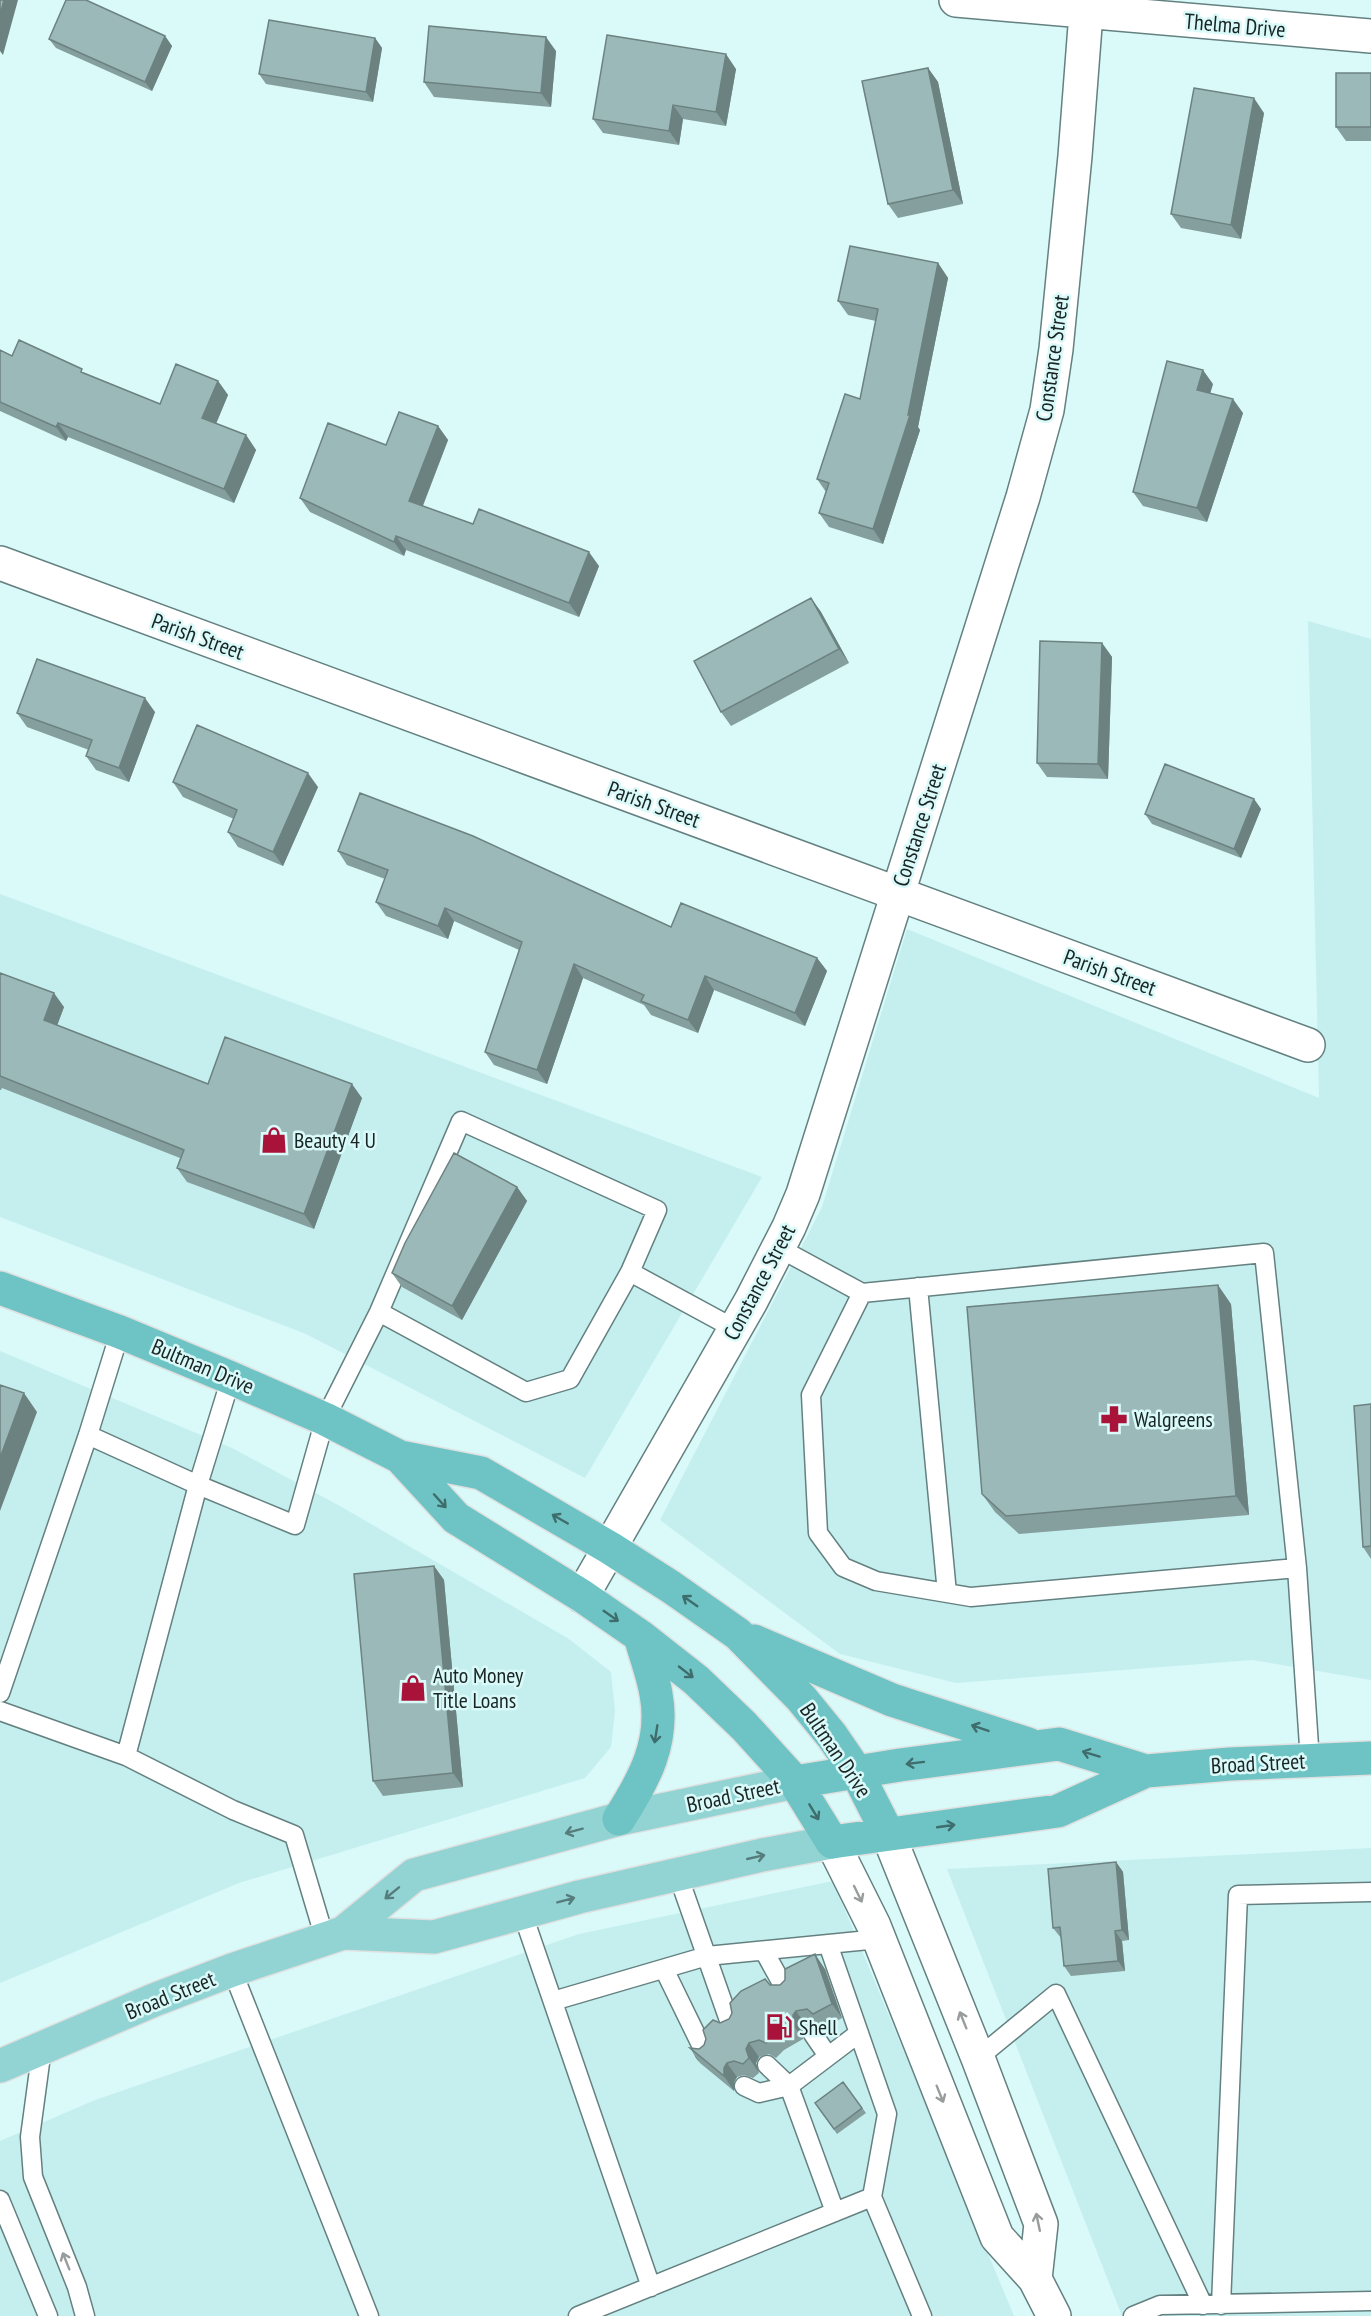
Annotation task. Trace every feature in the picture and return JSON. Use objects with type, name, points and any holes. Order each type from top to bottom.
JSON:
[{"type":"highway","name":"Bultman Drive","points":[[0,1288],[120,1332],[231,1378],[325,1419],[400,1457],[481,1473],[610,1548],[738,1634],[801,1698],[832,1736],[856,1771],[888,1834]]},
{"type":"highway","name":"Bultman Drive","points":[[400,1457],[456,1518],[582,1596],[640,1636],[696,1680],[744,1726],[795,1782],[832,1842]]},
{"type":"highway","points":[[738,1634],[892,1700],[1036,1747]]},
{"type":"highway","points":[[619,1819],[643,1781],[654,1751],[658,1721],[656,1694],[640,1636]]},
{"type":"highway","name":"Broad Street","points":[[795,1782],[856,1771],[1059,1744],[1146,1770],[1371,1758]]},
{"type":"highway","name":"Broad Street","points":[[832,1842],[1058,1811],[1146,1770]]},
{"type":"main road","name":"Broad Street","points":[[0,2066],[154,2000],[232,1970],[334,1936],[414,1875],[619,1819],[795,1782]]},
{"type":"main road","name":"Broad Street","points":[[334,1936],[434,1937],[522,1912],[832,1842]]},
{"type":"street","name":"Thelma Drive","points":[[956,0],[1087,6],[1371,36]]},
{"type":"street","name":"Constance Street","points":[[582,1596],[735,1329],[779,1248],[802,1194],[1023,497],[1047,410],[1056,349],[1087,6]]},
{"type":"street","name":"Parish Street","points":[[0,562],[1308,1045]]},
{"type":"street","name":"Bultman Drive","points":[[888,1834],[978,2058],[1041,2224],[1035,2279]]},
{"type":"street","name":"Bultman Drive","points":[[832,1842],[879,1939],[997,2237],[1035,2279],[1054,2316]]},
{"type":"lane","points":[[88,1435],[198,1485],[295,1525],[325,1419],[378,1312],[461,1121],[657,1210],[630,1272],[570,1380],[526,1392],[378,1312]]},
{"type":"lane","points":[[779,1248],[862,1293],[1264,1253],[1297,1568],[1310,1761]]},
{"type":"lane","points":[[630,1272],[735,1329]]},
{"type":"lane","points":[[918,1287],[947,1593]]},
{"type":"lane","points":[[862,1293],[811,1395],[818,1533],[843,1567],[876,1581],[971,1597],[1297,1568]]},
{"type":"lane","points":[[0,1693],[88,1435],[120,1332]]},
{"type":"lane","points":[[126,1756],[198,1485],[231,1378]]},
{"type":"lane","points":[[0,1711],[126,1756],[233,1810],[294,1835],[334,1936]]},
{"type":"lane","points":[[678,1875],[731,2026]]},
{"type":"lane","points":[[1221,2305],[1238,1895],[1371,1892]]},
{"type":"lane","points":[[522,1912],[651,2287]]},
{"type":"lane","points":[[553,2001],[707,1956],[879,1939]]},
{"type":"lane","points":[[828,1944],[887,2114],[872,2196],[922,2316]]},
{"type":"lane","points":[[764,1950],[785,1989]]},
{"type":"lane","points":[[664,1969],[705,2053]]},
{"type":"lane","points":[[232,1970],[369,2316]]},
{"type":"lane","points":[[978,2058],[1056,1994],[1203,2305]]},
{"type":"lane","points":[[744,2086],[759,2093],[789,2086],[859,2033]]},
{"type":"lane","points":[[813,2034],[828,2056]]},
{"type":"lane","points":[[42,2048],[30,2137],[33,2177],[77,2288],[85,2316]]},
{"type":"lane","points":[[767,2065],[789,2086],[835,2212]]},
{"type":"lane","points":[[578,2316],[872,2196]]},
{"type":"lane","points":[[0,2200],[48,2316]]},
{"type":"lane","points":[[1133,2316],[1160,2305],[1371,2301]]},
{"type":"shaded area","points":[[1308,621],[1371,639],[1371,1680],[1252,1660],[956,1683],[840,1654],[660,1520],[822,1207],[907,929],[1319,1098]]},
{"type":"shaded area","points":[[0,894],[762,1177],[585,1478],[306,1334],[0,1217]]},
{"type":"shaded area","points":[[0,1351],[232,1448],[340,1506],[569,1639],[611,1672],[615,1711],[611,1747],[585,1778],[239,1883],[0,1983]]},
{"type":"shaded area","points":[[1371,1848],[1371,2316],[1122,2316],[947,1869]]},
{"type":"shaded area","points":[[833,1881],[1014,2316],[0,2316],[0,2141],[95,2100],[579,1934]]},
{"type":"building","points":[[0,0],[4,0],[0,15]]},
{"type":"building","points":[[66,0],[86,0],[165,36],[145,82],[49,39]]},
{"type":"building","points":[[269,20],[375,38],[366,92],[259,74]]},
{"type":"building","points":[[429,26],[546,37],[541,93],[424,82]]},
{"type":"building","points":[[607,35],[726,54],[716,112],[673,105],[669,131],[593,119]]},
{"type":"building","points":[[928,68],[953,190],[888,204],[862,81]]},
{"type":"building","points":[[1336,73],[1371,73],[1371,127],[1336,127]]},
{"type":"building","points":[[1194,88],[1254,98],[1231,225],[1171,214]]},
{"type":"building","points":[[850,246],[938,263],[908,415],[910,415],[873,529],[819,513],[829,483],[817,479],[845,394],[860,399],[878,309],[838,301]]},
{"type":"building","points":[[19,340],[82,369],[81,372],[160,404],[176,364],[218,381],[202,418],[246,435],[224,489],[58,423],[56,427],[0,402],[0,350],[12,356]]},
{"type":"building","points":[[1167,361],[1203,370],[1197,390],[1233,399],[1197,508],[1133,492]]},
{"type":"building","points":[[399,412],[438,426],[409,501],[473,524],[479,509],[589,552],[569,603],[396,536],[394,542],[300,498],[328,423],[386,445]]},
{"type":"building","points":[[811,598],[839,649],[721,712],[694,661]]},
{"type":"building","points":[[1040,641],[1102,643],[1098,764],[1037,763]]},
{"type":"building","points":[[37,659],[145,698],[119,768],[86,756],[92,740],[17,713]]},
{"type":"building","points":[[197,725],[308,773],[273,852],[228,832],[237,810],[173,782]]},
{"type":"building","points":[[1165,764],[1254,799],[1234,849],[1145,814]]},
{"type":"building","points":[[360,793],[473,836],[671,927],[681,903],[817,958],[795,1013],[705,976],[688,1020],[641,1001],[644,995],[574,964],[537,1070],[485,1052],[522,942],[445,908],[438,926],[376,902],[388,870],[338,851]]},
{"type":"building","points":[[0,973],[54,993],[44,1020],[208,1084],[225,1037],[352,1084],[304,1214],[177,1168],[184,1150],[0,1076]]},
{"type":"building","points":[[454,1153],[517,1187],[452,1306],[392,1273],[405,1243]]},
{"type":"building","name":"Walgreens","points":[[1218,1285],[1236,1496],[1006,1516],[982,1494],[967,1307]]},
{"type":"building","points":[[0,1385],[24,1393],[0,1458]]},
{"type":"building","points":[[1371,1404],[1371,1546],[1363,1547],[1354,1406]]},
{"type":"building","name":"Auto Money Title Loans","points":[[434,1566],[453,1773],[373,1781],[354,1574]]},
{"type":"building","points":[[1116,1862],[1122,1930],[1115,1931],[1118,1961],[1064,1966],[1060,1927],[1053,1928],[1048,1869]]},
{"type":"building","points":[[815,1954],[832,2004],[813,2014],[807,2009],[796,2011],[793,2015],[793,2025],[766,2043],[759,2040],[749,2043],[746,2049],[749,2058],[743,2064],[734,2061],[727,2063],[724,2076],[690,2048],[699,2049],[704,2045],[706,2039],[703,2030],[713,2020],[720,2023],[729,2019],[732,2013],[730,2003],[741,1991],[765,1979],[770,1985],[780,1985],[785,1980],[785,1969]]},
{"type":"building","points":[[843,2082],[862,2108],[834,2129],[815,2103]]},
{"type":"place","name":"Beauty 4 U","points":[[274,1140]]},
{"type":"place","name":"Walgreens","points":[[1114,1419]]},
{"type":"place","name":"Auto Money Title Loans","points":[[413,1688]]},
{"type":"place","name":"Shell","points":[[779,2027]]}]
